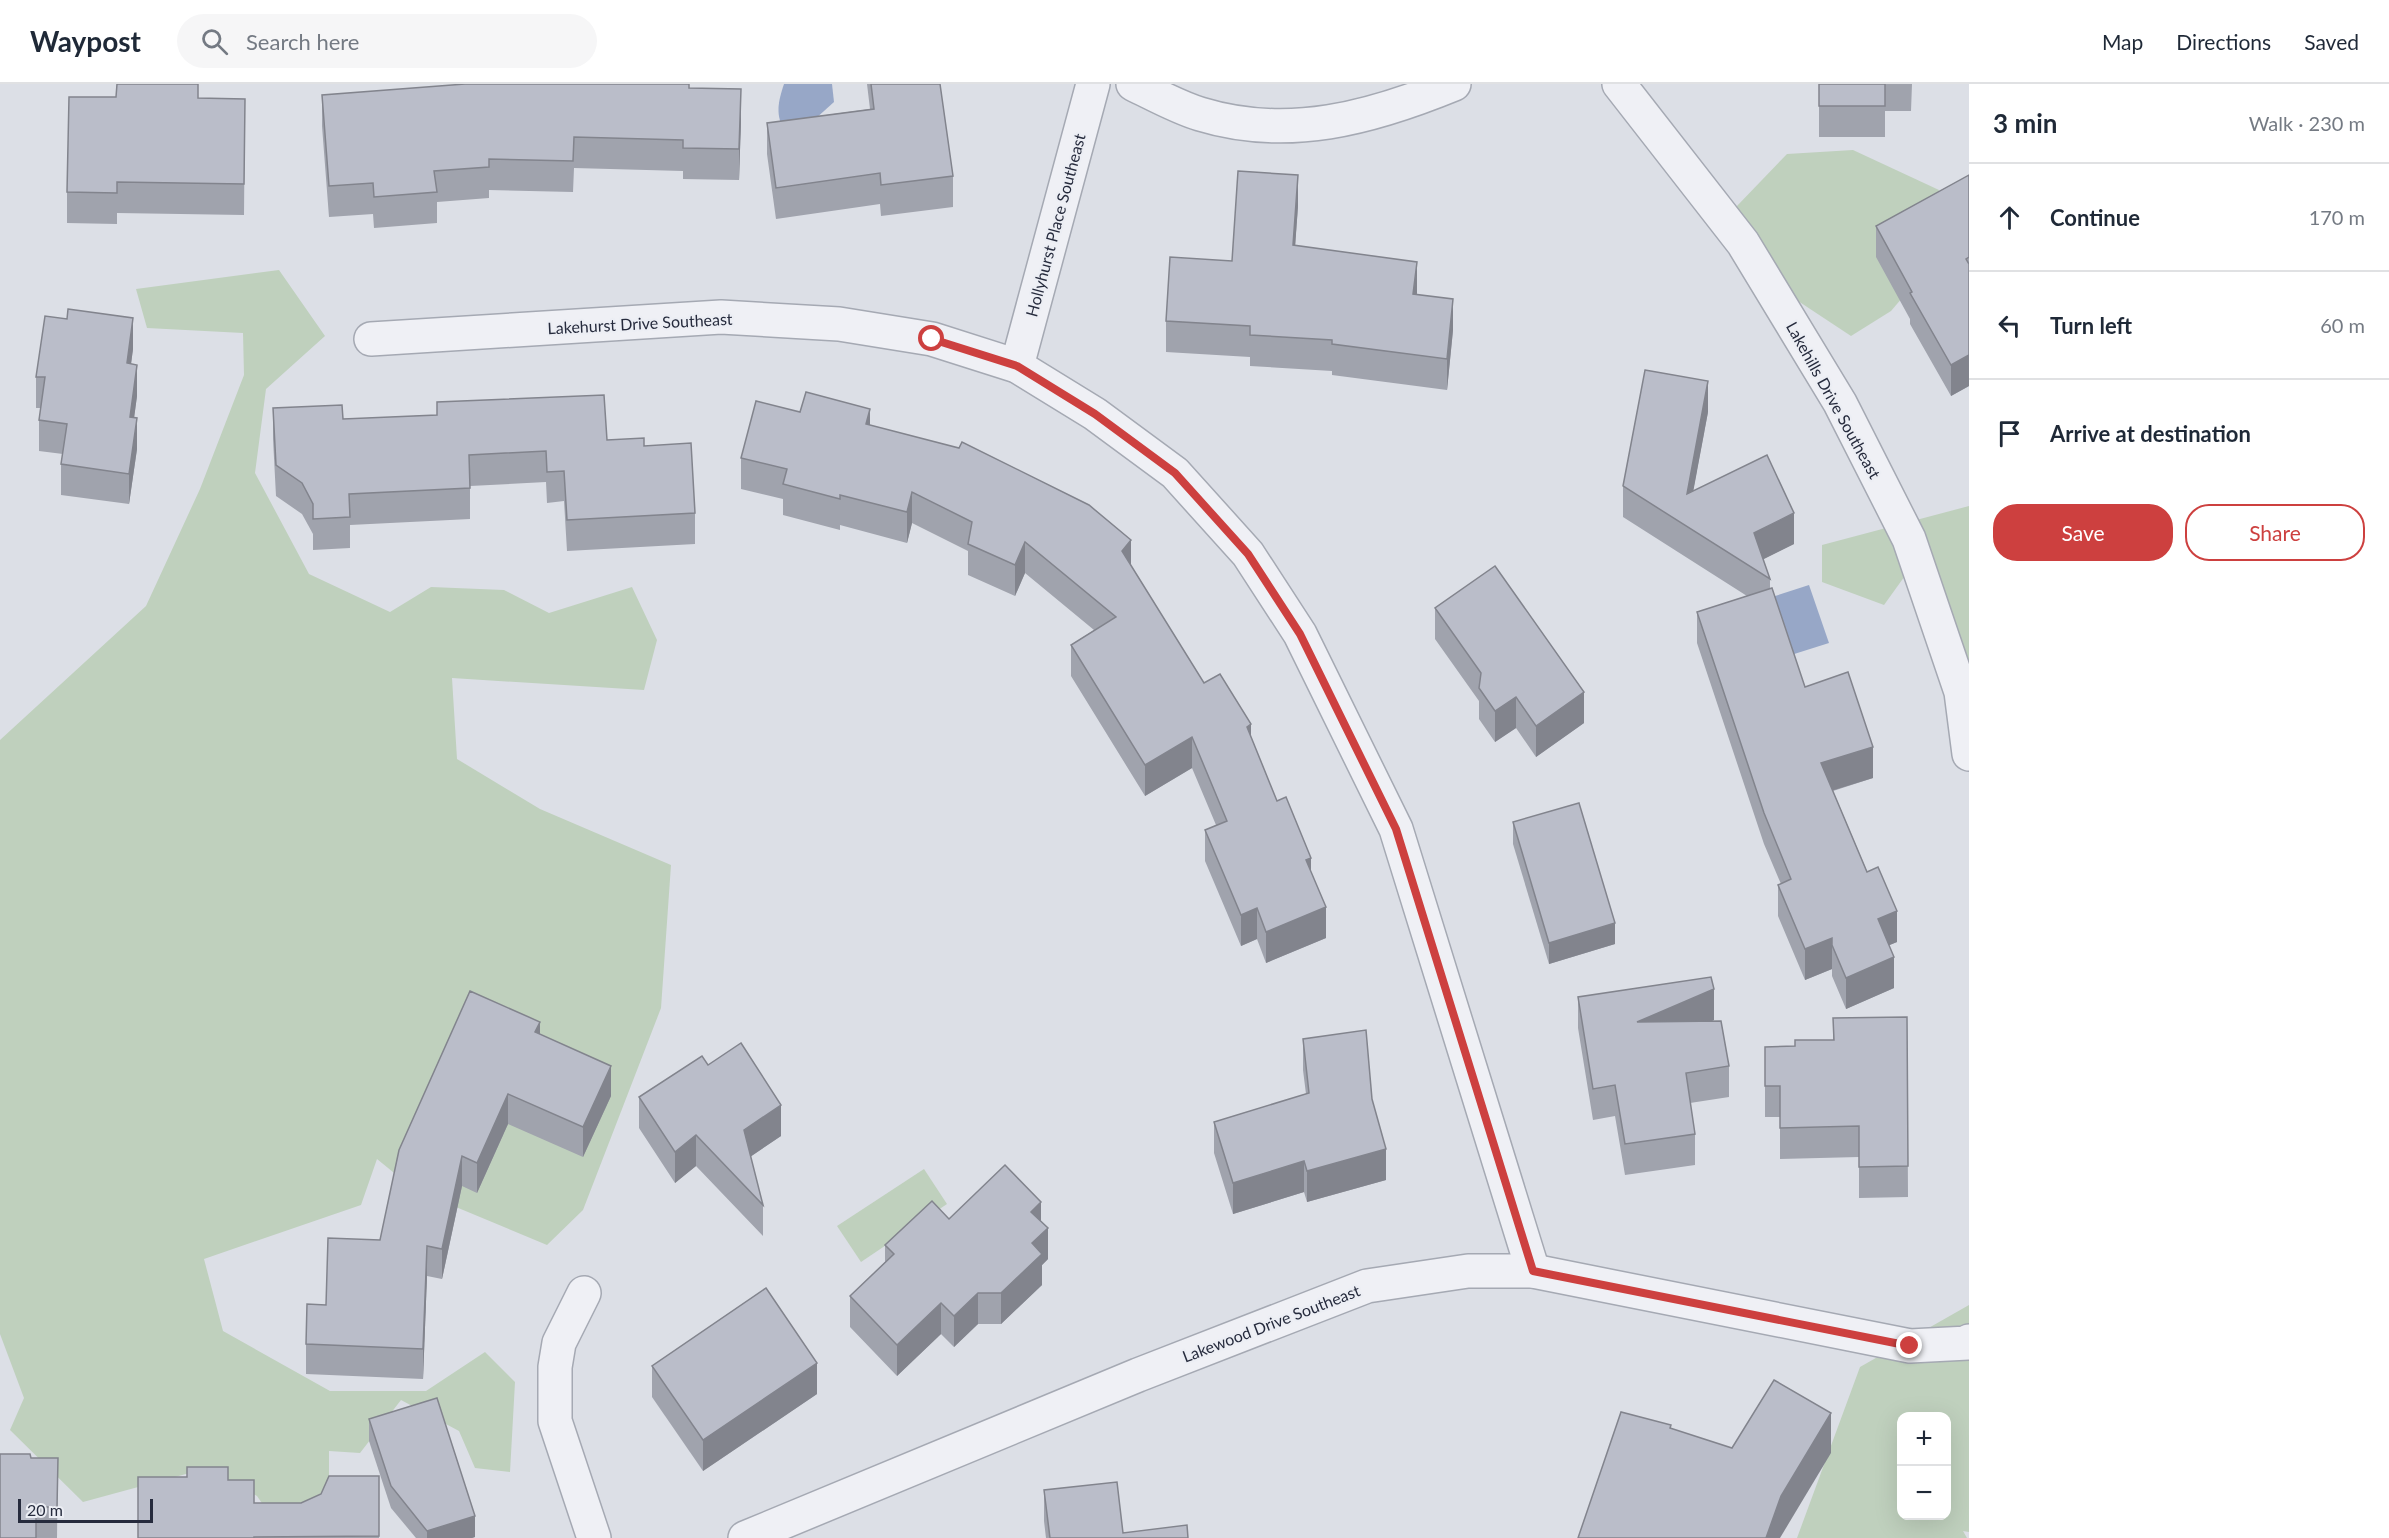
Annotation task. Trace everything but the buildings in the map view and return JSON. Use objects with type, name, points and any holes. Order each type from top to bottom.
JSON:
[{"type":"street","name":"Hollyhurst Place Southeast","points":[[1017,366],[1093,84]]},
{"type":"street","points":[[1132,84],[1200,114],[1252,123],[1305,126],[1365,116],[1454,84]]},
{"type":"street","name":"Lakehills Drive Southeast","points":[[1619,84],[1743,243],[1840,403],[1909,539],[1961,692],[1969,754]]},
{"type":"street","name":"Lakehurst Drive Southeast","points":[[371,339],[721,317],[839,324],[932,339],[1017,366],[1095,414],[1175,473],[1248,554],[1300,634],[1396,829],[1533,1271]]},
{"type":"street","name":"Lakewood Drive Southeast","points":[[745,1538],[1138,1375],[1367,1286],[1468,1271],[1533,1271],[1910,1346],[1969,1342]]},
{"type":"street","points":[[584,1293],[559,1343],[555,1367],[555,1421],[594,1538]]},
{"type":"green space","points":[[1853,150],[1939,190],[1926,270],[1891,311],[1851,336],[1792,297],[1736,207],[1787,154]]},
{"type":"green space","points":[[279,270],[325,336],[266,389],[255,473],[309,574],[390,612],[431,587],[504,590],[549,613],[632,587],[657,640],[644,690],[452,678],[457,759],[540,809],[671,865],[661,1008],[583,1210],[547,1245],[415,1190],[377,1159],[361,1205],[204,1259],[223,1331],[330,1391],[426,1391],[485,1352],[515,1382],[510,1472],[475,1468],[459,1431],[401,1400],[360,1453],[329,1451],[329,1502],[279,1528],[257,1496],[208,1468],[83,1502],[10,1430],[24,1398],[0,1334],[0,740],[146,606],[200,489],[244,375],[243,333],[147,328],[136,289]]},
{"type":"green space","points":[[1969,506],[1969,668],[1907,573],[1884,605],[1822,582],[1822,545]]},
{"type":"green space","points":[[924,1169],[947,1204],[861,1262],[837,1226]]},
{"type":"green space","points":[[1969,1305],[1969,1532],[1963,1531],[1967,1538],[1797,1538],[1860,1367]]},
{"type":"water","points":[[784,84],[832,84],[834,102],[814,120],[785,132],[778,108]]},
{"type":"water","points":[[1809,585],[1829,643],[1791,655],[1772,597]]},
{"type":"route","points":[[932,339],[1017,366],[1095,414],[1175,473],[1248,554],[1300,634],[1396,829],[1533,1271],[1910,1346]]}]
